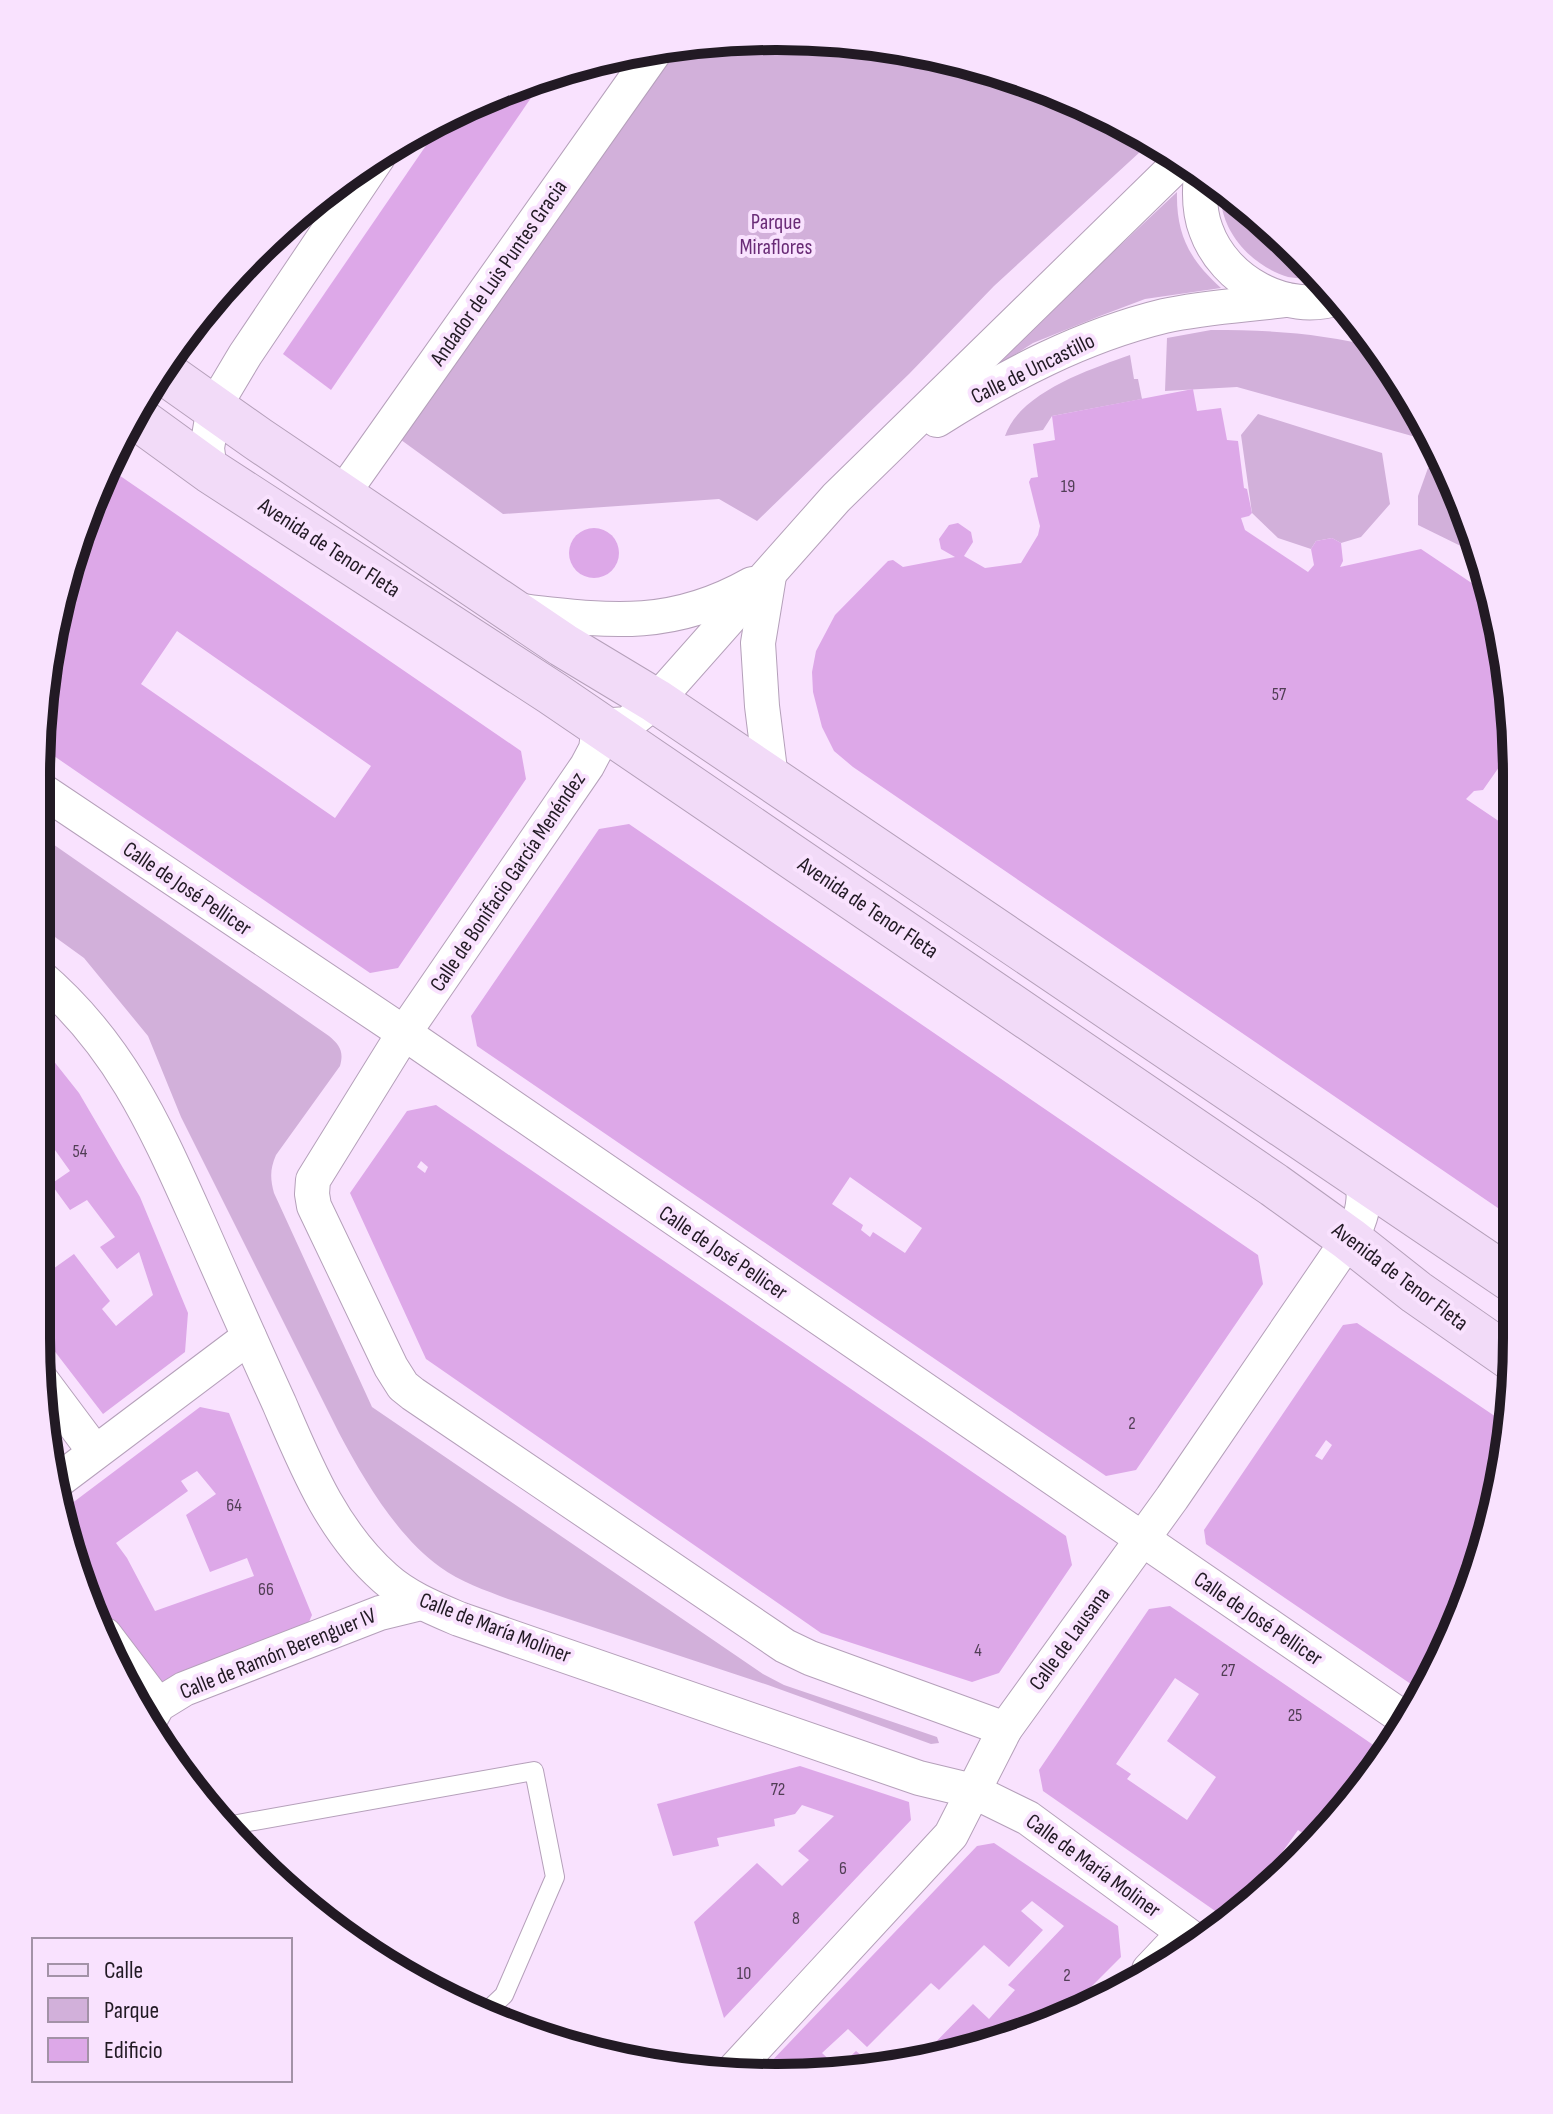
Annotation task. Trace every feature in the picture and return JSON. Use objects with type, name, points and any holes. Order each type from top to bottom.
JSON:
[{"type":"main road","points":[[170,376],[341,496],[563,645],[656,701],[1503,1274]]},
{"type":"main road","name":"Avenida de Tenor Fleta","points":[[142,422],[210,471],[723,808],[1349,1239],[1416,1292],[1502,1352]]},
{"type":"street","name":"Andador de Luis Puntes Gracia","points":[[341,496],[648,62]]},
{"type":"street","name":"Calle de Uncastillo","points":[[599,726],[627,724],[656,701],[836,498],[1174,168]]},
{"type":"street","points":[[210,471],[207,448],[214,407],[245,355],[363,179]]},
{"type":"street","points":[[1200,186],[1206,231],[1224,263],[1252,287],[1286,300],[1327,302]]},
{"type":"street","name":"Calle de Uncastillo","points":[[885,451],[978,394],[1067,347],[1166,316],[1286,300]]},
{"type":"street","points":[[770,574],[758,643],[771,778]]},
{"type":"street","name":"Calle de Uncastillo","points":[[512,610],[637,621],[680,613],[715,602],[770,574]]},
{"type":"street","name":"Calle de Bonifacio García Menéndez","points":[[404,1033],[587,766],[596,749],[599,726]]},
{"type":"street","name":"Calle de José Pellicer","points":[[50,796],[404,1033],[1398,1714]]},
{"type":"street","name":"Calle de María Moliner","points":[[50,987],[96,1032],[136,1091],[177,1175],[318,1493],[386,1580],[421,1603],[459,1619],[904,1773],[940,1785],[973,1791],[1028,1818],[1188,1936]]},
{"type":"street","points":[[404,1033],[318,1169],[312,1194],[314,1206],[403,1386],[785,1646],[1005,1729]]},
{"type":"street","name":"Calle de Lausana","points":[[741,2063],[951,1835],[1005,1729],[1142,1540],[1349,1239],[1362,1216],[1365,1200],[1363,1180]]},
{"type":"street","points":[[64,1476],[249,1337]]},
{"type":"street","points":[[53,1396],[95,1452]]},
{"type":"street","name":"Calle de Ramón Berenguer IV","points":[[154,1713],[184,1689],[380,1613],[421,1603]]},
{"type":"lane","points":[[237,1824],[534,1771],[555,1877],[504,1995],[492,2006]]},
{"type":"green space","name":"Parque Miraflores","points":[[776,50],[871,56],[918,64],[965,75],[1055,105],[1143,149],[994,286],[909,374],[757,521],[719,499],[503,514],[397,437],[665,59]]},
{"type":"green space","points":[[1177,192],[1179,221],[1187,246],[1221,288],[1145,299],[1033,343],[980,377]]},
{"type":"green space","points":[[1221,203],[1256,230],[1305,278],[1274,272],[1249,255],[1231,231]]},
{"type":"green space","points":[[1211,330],[1253,331],[1295,333],[1360,344],[1419,438],[1237,387],[1165,391],[1167,338]]},
{"type":"green space","points":[[1130,355],[1134,379],[1138,379],[1142,399],[1052,416],[1043,430],[1005,436],[1013,420],[1041,395],[1077,375]]},
{"type":"green space","points":[[1258,414],[1382,453],[1390,504],[1361,537],[1341,543],[1332,538],[1316,541],[1311,549],[1278,538],[1252,513],[1241,435]]},
{"type":"green space","points":[[1428,468],[1435,470],[1466,548],[1418,525],[1418,496]]},
{"type":"green space","points":[[50,842],[329,1036],[338,1046],[342,1057],[340,1066],[276,1155],[271,1178],[274,1193],[372,1407],[763,1674],[784,1685],[937,1737],[939,1743],[931,1744],[768,1685],[508,1599],[464,1581],[424,1554],[396,1523],[371,1488],[339,1433],[181,1117],[148,1036],[84,958],[50,933]]},
{"type":"shaded area","points":[[900,61],[918,64],[931,67],[913,68]]},
{"type":"building","points":[[535,92],[331,390],[283,354],[432,137],[498,105]]},
{"type":"building","points":[[1193,389],[1197,411],[1221,408],[1227,440],[1238,441],[1244,488],[1247,489],[1252,513],[1241,518],[1245,530],[1308,572],[1314,565],[1311,549],[1316,541],[1332,538],[1341,543],[1343,561],[1340,567],[1421,549],[1478,587],[1497,682],[1502,762],[1483,790],[1474,791],[1466,799],[1503,824],[1503,1211],[853,767],[834,751],[822,727],[813,692],[812,672],[816,651],[835,615],[888,561],[893,560],[903,567],[955,557],[941,549],[939,539],[949,525],[958,523],[971,532],[973,542],[964,556],[985,568],[1021,563],[1040,526],[1029,482],[1031,478],[1038,477],[1033,444],[1055,440],[1052,416]]},
{"type":"building","points":[[116,473],[521,751],[526,779],[398,968],[370,973],[51,754],[56,682],[64,635],[89,543]],"holes":[[[177,631],[371,766],[335,818],[141,684]]]},
{"type":"building","points":[[594,528],[612,535],[619,553],[612,571],[594,578],[576,571],[569,553],[576,535]]},
{"type":"building","points":[[629,824],[1258,1255],[1263,1284],[1136,1470],[1106,1476],[477,1046],[471,1016],[599,829]],"holes":[[[850,1177],[922,1228],[905,1253],[873,1232],[870,1237],[861,1230],[863,1225],[832,1204]]]},
{"type":"building","points":[[50,1056],[79,1093],[140,1197],[188,1313],[185,1352],[103,1414],[50,1346],[50,1271],[74,1254],[110,1301],[102,1309],[116,1326],[153,1295],[139,1252],[117,1269],[100,1247],[115,1237],[87,1200],[70,1210],[51,1184],[70,1171],[50,1143]]},
{"type":"building","points":[[436,1105],[1066,1536],[1072,1565],[999,1673],[972,1682],[821,1633],[426,1359],[350,1193],[407,1111]],"holes":[[[421,1161],[428,1167],[425,1173],[417,1167]]]},
{"type":"building","points":[[1357,1323],[1498,1418],[1489,1479],[1464,1571],[1448,1616],[1414,1686],[1206,1544],[1204,1530],[1343,1325]],"holes":[[[1326,1440],[1332,1445],[1322,1460],[1315,1456]]]},
{"type":"building","points":[[200,1407],[229,1413],[312,1615],[305,1631],[162,1687],[102,1608],[70,1505]],"holes":[[[197,1471],[216,1494],[186,1515],[210,1572],[247,1558],[254,1576],[155,1611],[116,1543],[188,1491],[181,1481]]]},
{"type":"building","points":[[1170,1606],[1377,1747],[1323,1817],[1306,1835],[1298,1830],[1281,1854],[1284,1856],[1219,1914],[1043,1791],[1039,1770],[1149,1609]],"holes":[[[1175,1678],[1199,1694],[1167,1741],[1216,1777],[1187,1820],[1127,1779],[1131,1774],[1116,1764]]]},
{"type":"building","points":[[800,1766],[909,1802],[911,1820],[724,2018],[694,1922],[757,1863],[782,1886],[809,1860],[798,1851],[834,1816],[802,1805],[795,1814],[774,1819],[775,1826],[717,1838],[719,1846],[673,1856],[657,1804]]},
{"type":"building","points":[[994,1843],[1118,1926],[1121,1957],[1081,1997],[1010,2025],[931,2047],[973,2004],[989,2019],[1015,1990],[1008,1985],[1064,1926],[1032,1901],[1021,1911],[1043,1930],[1009,1967],[984,1945],[939,1990],[931,1983],[867,2047],[848,2029],[822,2053],[831,2061],[769,2064],[977,1846]]},
{"type":"building","points":[[856,2051],[865,2059],[846,2060]]}]
